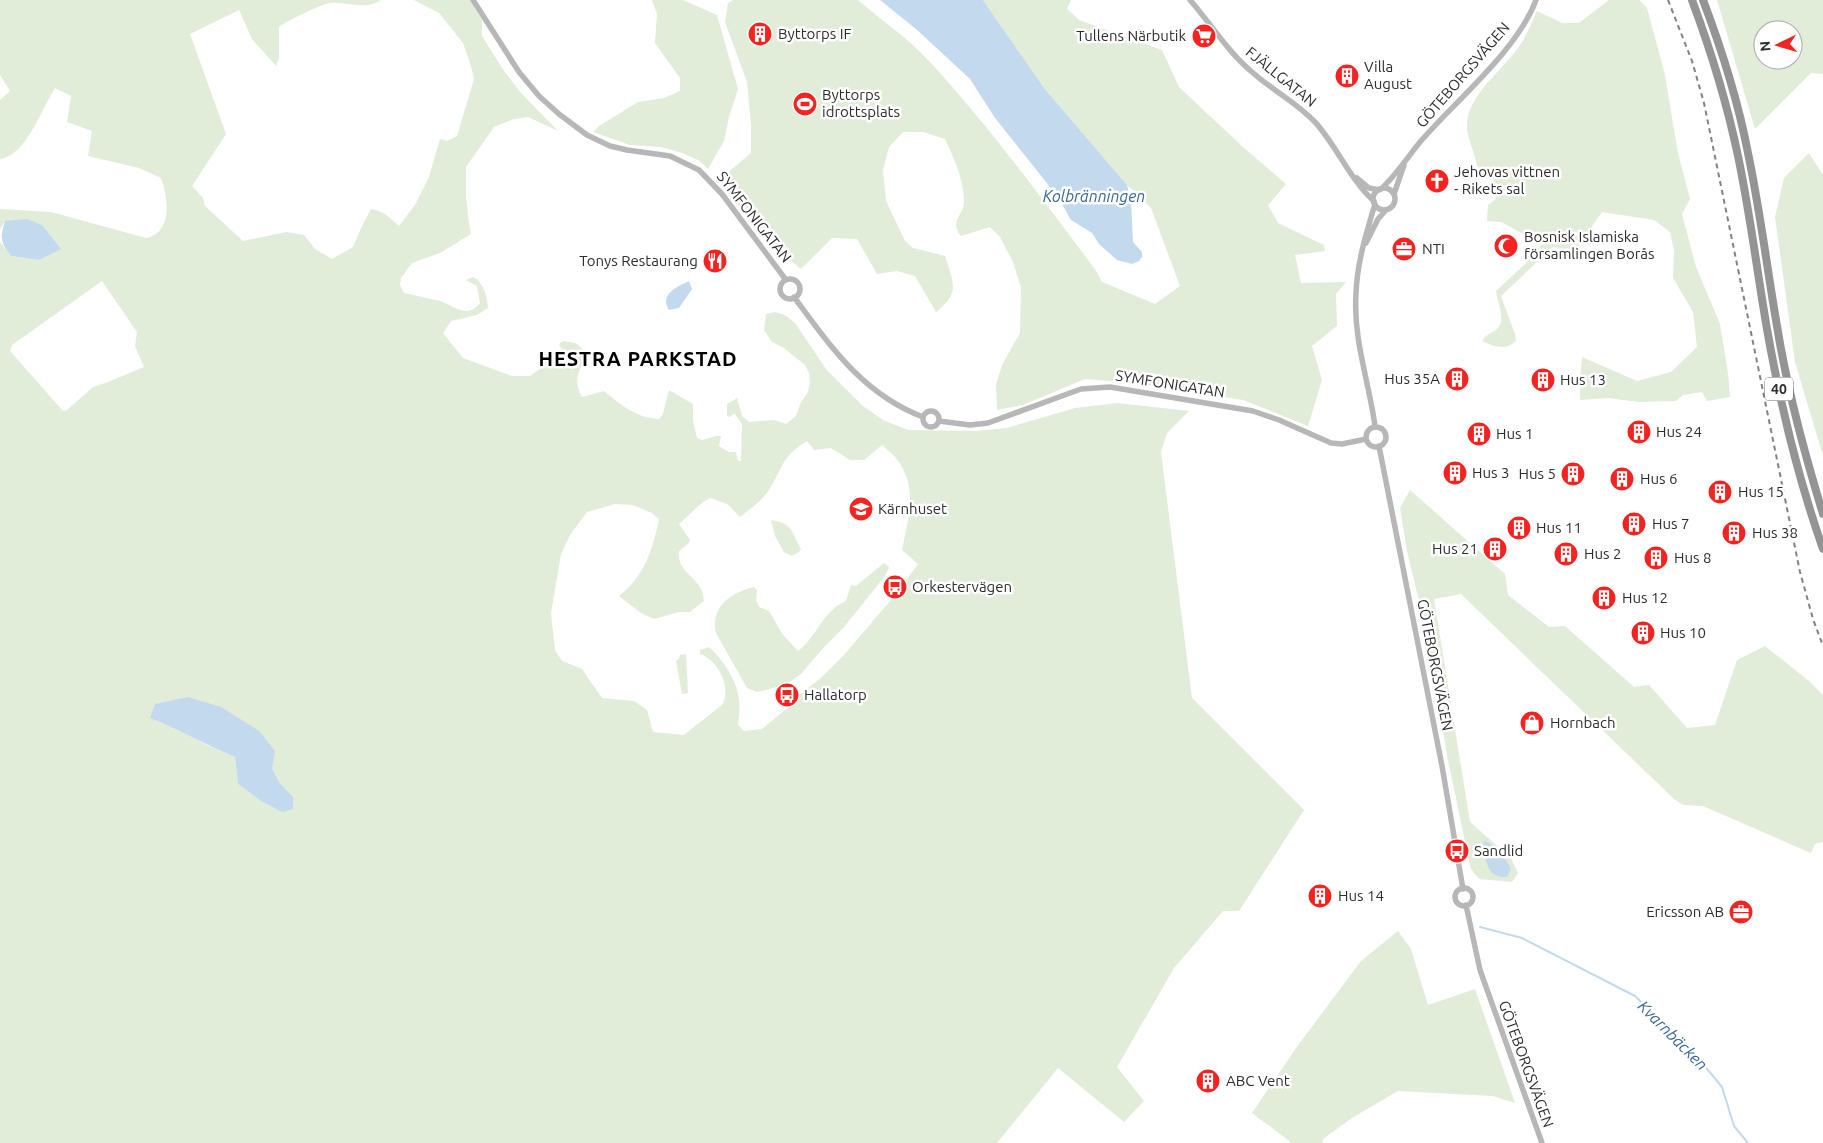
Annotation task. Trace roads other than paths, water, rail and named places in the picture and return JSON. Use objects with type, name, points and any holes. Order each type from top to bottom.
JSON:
[{"type":"highway","points":[[1687,0],[1711,54]]},
{"type":"highway","name":"40","points":[[1692,0],[1719,81],[1738,157],[1778,387],[1795,455],[1823,549]]},
{"type":"highway","name":"40","points":[[1703,0],[1715,32],[1740,118],[1750,162],[1786,374],[1823,514]]},
{"type":"street","name":"SYMFONIGATAN","points":[[473,0],[519,72],[539,96],[559,114],[587,134],[610,146],[670,156],[699,170],[722,194],[786,280]]},
{"type":"street","name":"FJÄLLGATAN","points":[[1190,0],[1236,57],[1252,73],[1297,104],[1315,122],[1359,185],[1374,203]]},
{"type":"street","name":"GÖTEBORGSVÄGEN","points":[[1380,189],[1405,163],[1420,142],[1500,55],[1521,29],[1536,0]]},
{"type":"street","name":"GÖTEBORGSVÄGEN","points":[[1394,194],[1405,163]]},
{"type":"street","name":"FJÄLLGATAN","points":[[1353,175],[1369,188],[1380,189]]},
{"type":"street","points":[[1363,250],[1378,219],[1394,204],[1394,194],[1388,189],[1380,189],[1374,195],[1374,203],[1367,229],[1356,280],[1356,312],[1361,354],[1375,426]]},
{"type":"street","points":[[1374,203],[1380,209],[1386,210]]},
{"type":"street","points":[[786,280],[793,280],[799,286],[799,292],[794,297],[787,298],[782,293],[782,284],[786,280]]},
{"type":"street","points":[[794,297],[842,361],[865,382],[894,404],[923,417]]},
{"type":"street","name":"SYMFONIGATAN","points":[[939,421],[970,425],[988,423],[1081,389],[1110,387],[1253,411],[1279,420],[1331,443],[1342,444],[1366,439]]},
{"type":"street","points":[[933,411],[938,415],[939,421],[936,426],[928,427],[924,423],[923,417],[927,412],[933,411]]},
{"type":"street","points":[[1375,426],[1382,429],[1386,434],[1384,442],[1379,446],[1372,446],[1366,439],[1367,430],[1375,426]]},
{"type":"street","name":"GÖTEBORGSVÄGEN","points":[[1379,446],[1442,766],[1463,888]]},
{"type":"street","points":[[1463,888],[1469,890],[1472,896],[1471,902],[1466,905],[1459,904],[1456,899],[1457,892],[1463,888]]},
{"type":"street","name":"GÖTEBORGSVÄGEN","points":[[1466,905],[1480,970],[1542,1143]]},
{"type":"water","name":"Kolbränningen","points":[[880,0],[983,0],[1044,88],[1127,185],[1131,201],[1133,242],[1142,252],[1142,257],[1139,261],[1132,264],[1117,260],[1099,244],[1092,233],[1071,220],[1058,197],[995,118],[970,79],[916,29]]},
{"type":"water","points":[[27,219],[42,225],[61,249],[39,260],[11,256],[2,240],[5,221]]},
{"type":"water","points":[[689,281],[692,289],[679,308],[669,310],[666,304],[668,295]]},
{"type":"water","points":[[188,697],[221,707],[259,731],[275,751],[272,768],[279,782],[293,797],[293,809],[282,812],[261,801],[238,784],[235,757],[150,718],[155,704]]},
{"type":"water","points":[[1485,841],[1497,849],[1506,860],[1511,869],[1507,877],[1495,875],[1488,867],[1483,843]]},
{"type":"waterway","name":"Kvarnbäcken","points":[[1480,927],[1522,938],[1635,996],[1694,1053],[1722,1087],[1734,1126],[1748,1143]]},
{"type":"railway","points":[[1668,0],[1692,61],[1704,103],[1800,572],[1813,619],[1823,646]]},
{"type":"place","name":"Byttorps IF","points":[[760,34]]},
{"type":"place","name":"Tullens Närbutik","points":[[1204,36]]},
{"type":"place","name":"Villa August","points":[[1347,76]]},
{"type":"place","name":"Byttorps idrottsplats","points":[[805,104]]},
{"type":"place","name":"Jehovas vittnen - Rikets sal","points":[[1437,181]]},
{"type":"place","name":"Bosnisk Islamiska församlingen Borås","points":[[1506,246]]},
{"type":"place","name":"NTI","points":[[1404,249]]},
{"type":"place","name":"Tonys Restaurang","points":[[715,261]]},
{"type":"place","name":"Hus 35A","points":[[1457,379]]},
{"type":"place","name":"Hus 13","points":[[1543,380]]},
{"type":"place","name":"Hus 24","points":[[1639,432]]},
{"type":"place","name":"Hus 1","points":[[1479,434]]},
{"type":"place","name":"Hus 3","points":[[1455,473]]},
{"type":"place","name":"Hus 5","points":[[1573,474]]},
{"type":"place","name":"Hus 6","points":[[1622,479]]},
{"type":"place","name":"Hus 15","points":[[1720,492]]},
{"type":"place","name":"Kärnhuset","points":[[861,509]]},
{"type":"place","name":"Hus 7","points":[[1634,524]]},
{"type":"place","name":"Hus 11","points":[[1519,528]]},
{"type":"place","name":"Hus 38","points":[[1734,533]]},
{"type":"place","name":"Hus 21","points":[[1495,549]]},
{"type":"place","name":"Hus 2","points":[[1566,554]]},
{"type":"place","name":"Hus 8","points":[[1656,558]]},
{"type":"place","name":"Orkestervägen","points":[[895,587]]},
{"type":"place","name":"Hus 12","points":[[1604,598]]},
{"type":"place","name":"Hus 10","points":[[1643,633]]},
{"type":"place","name":"Hallatorp","points":[[787,695]]},
{"type":"place","name":"Hornbach","points":[[1532,723]]},
{"type":"place","name":"Sandlid","points":[[1457,851]]},
{"type":"place","name":"Hus 14","points":[[1320,896]]},
{"type":"place","name":"Ericsson AB","points":[[1741,912]]},
{"type":"place","name":"ABC Vent","points":[[1208,1081]]},
{"type":"district","name":"HESTRA PARKSTAD","points":[[638,359]]}]
